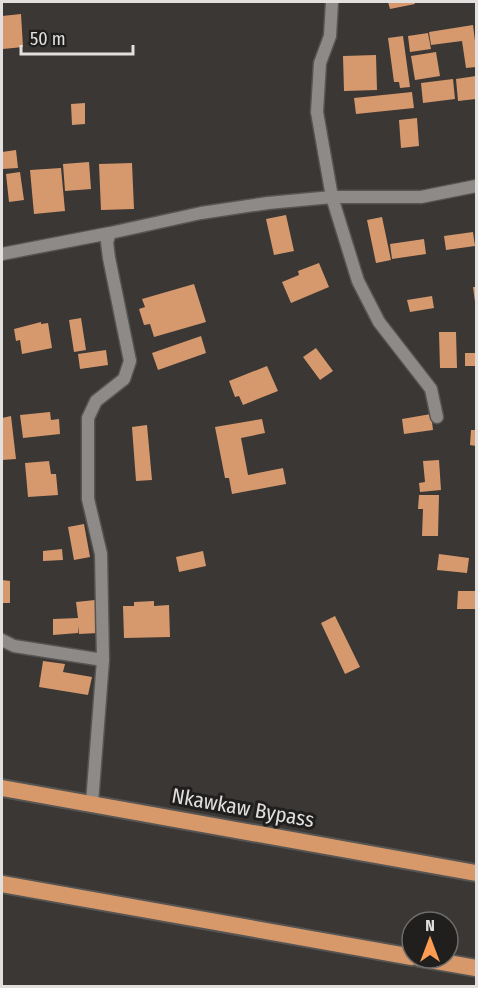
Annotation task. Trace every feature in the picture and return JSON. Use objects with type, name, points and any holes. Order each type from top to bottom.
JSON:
[{"type":"highway","name":"Nkawkaw Bypass","points":[[2,788],[477,873]]},
{"type":"highway","points":[[2,884],[400,955]]},
{"type":"highway","points":[[460,965],[477,968]]},
{"type":"street","points":[[332,2],[330,36],[320,63],[316,112],[332,197],[358,281],[379,322],[432,389],[437,417]]},
{"type":"street","points":[[2,254],[201,213],[268,203],[332,197],[421,197],[477,186]]},
{"type":"street","points":[[92,803],[104,660],[101,554],[88,500],[88,418],[96,401],[124,379],[130,361],[109,258],[107,242],[110,233]]},
{"type":"street","points":[[2,640],[14,646],[104,660]]},
{"type":"building","points":[[388,2],[414,2],[415,4],[390,9]]},
{"type":"building","points":[[21,14],[23,47],[3,49],[2,16]]},
{"type":"building","points":[[473,25],[476,67],[466,68],[462,41],[431,45],[429,32]]},
{"type":"building","points":[[428,33],[431,49],[410,52],[408,36]]},
{"type":"building","points":[[403,36],[410,87],[400,88],[399,82],[394,82],[388,38]]},
{"type":"building","points":[[436,52],[440,76],[415,80],[411,56]]},
{"type":"building","points":[[376,55],[377,90],[344,91],[343,56]]},
{"type":"building","points":[[476,76],[476,99],[458,101],[456,79]]},
{"type":"building","points":[[453,79],[455,99],[423,103],[421,83]]},
{"type":"building","points":[[412,92],[414,108],[356,114],[354,98]]},
{"type":"building","points":[[85,103],[85,124],[72,125],[71,104]]},
{"type":"building","points":[[417,118],[419,146],[401,148],[399,120]]},
{"type":"building","points":[[16,150],[18,168],[2,169],[2,152]]},
{"type":"building","points":[[89,162],[91,189],[65,191],[63,164]]},
{"type":"building","points":[[132,163],[134,209],[101,210],[99,164]]},
{"type":"building","points":[[61,168],[65,211],[34,214],[30,170]]},
{"type":"building","points":[[20,172],[24,200],[9,202],[6,174]]},
{"type":"building","points":[[286,215],[294,251],[274,255],[266,219]]},
{"type":"building","points":[[382,217],[391,260],[376,263],[367,220]]},
{"type":"building","points":[[473,232],[475,246],[446,250],[444,236]]},
{"type":"building","points":[[424,239],[426,254],[392,259],[390,244]]},
{"type":"building","points":[[319,263],[329,287],[291,303],[282,282],[299,275],[298,271]]},
{"type":"building","points":[[194,284],[206,322],[154,337],[150,324],[144,325],[139,309],[145,307],[142,299]]},
{"type":"building","points":[[473,287],[476,287],[476,302],[475,302]]},
{"type":"building","points":[[432,296],[434,308],[410,312],[407,300]]},
{"type":"building","points":[[81,318],[86,350],[74,352],[69,320]]},
{"type":"building","points":[[41,322],[41,324],[48,323],[52,348],[22,354],[20,340],[16,341],[14,329]]},
{"type":"building","points":[[439,332],[456,332],[457,368],[440,368]]},
{"type":"building","points":[[201,336],[206,353],[158,370],[152,353]]},
{"type":"building","points":[[316,348],[333,371],[320,380],[303,357]]},
{"type":"building","points":[[106,350],[108,365],[80,369],[78,354]]},
{"type":"building","points":[[465,353],[476,353],[476,366],[465,366]]},
{"type":"building","points":[[267,366],[278,391],[243,405],[239,396],[235,397],[229,381]]},
{"type":"building","points":[[50,412],[51,420],[59,419],[60,434],[23,438],[20,415]]},
{"type":"building","points":[[431,414],[433,430],[404,434],[402,419]]},
{"type":"building","points":[[11,416],[16,459],[2,460],[2,418]]},
{"type":"building","points":[[262,419],[265,433],[241,438],[248,475],[283,468],[286,484],[232,494],[229,478],[225,478],[215,427]]},
{"type":"building","points":[[147,425],[152,480],[136,481],[132,427]]},
{"type":"building","points":[[471,430],[476,430],[476,446],[470,445]]},
{"type":"building","points":[[439,460],[441,490],[420,492],[419,483],[425,482],[423,461]]},
{"type":"building","points":[[49,461],[51,474],[56,474],[58,495],[28,497],[25,463]]},
{"type":"building","points":[[419,495],[439,495],[438,536],[422,536],[423,509],[418,509]]},
{"type":"building","points":[[84,524],[90,557],[74,560],[68,527]]},
{"type":"building","points":[[62,549],[63,560],[43,561],[43,551]]},
{"type":"building","points":[[203,551],[206,566],[179,572],[176,557]]},
{"type":"building","points":[[439,554],[469,558],[467,573],[437,570]]},
{"type":"building","points":[[2,580],[10,581],[10,603],[2,603]]},
{"type":"building","points":[[458,591],[476,591],[476,609],[457,609]]},
{"type":"building","points":[[95,600],[98,633],[79,634],[78,626],[78,633],[53,635],[53,619],[78,618],[76,602]]},
{"type":"building","points":[[154,601],[154,606],[169,605],[170,637],[124,638],[123,606],[134,606],[134,602]]},
{"type":"building","points":[[335,616],[360,667],[345,674],[321,623]]},
{"type":"building","points":[[43,661],[65,664],[63,672],[92,677],[88,695],[39,687]]}]
